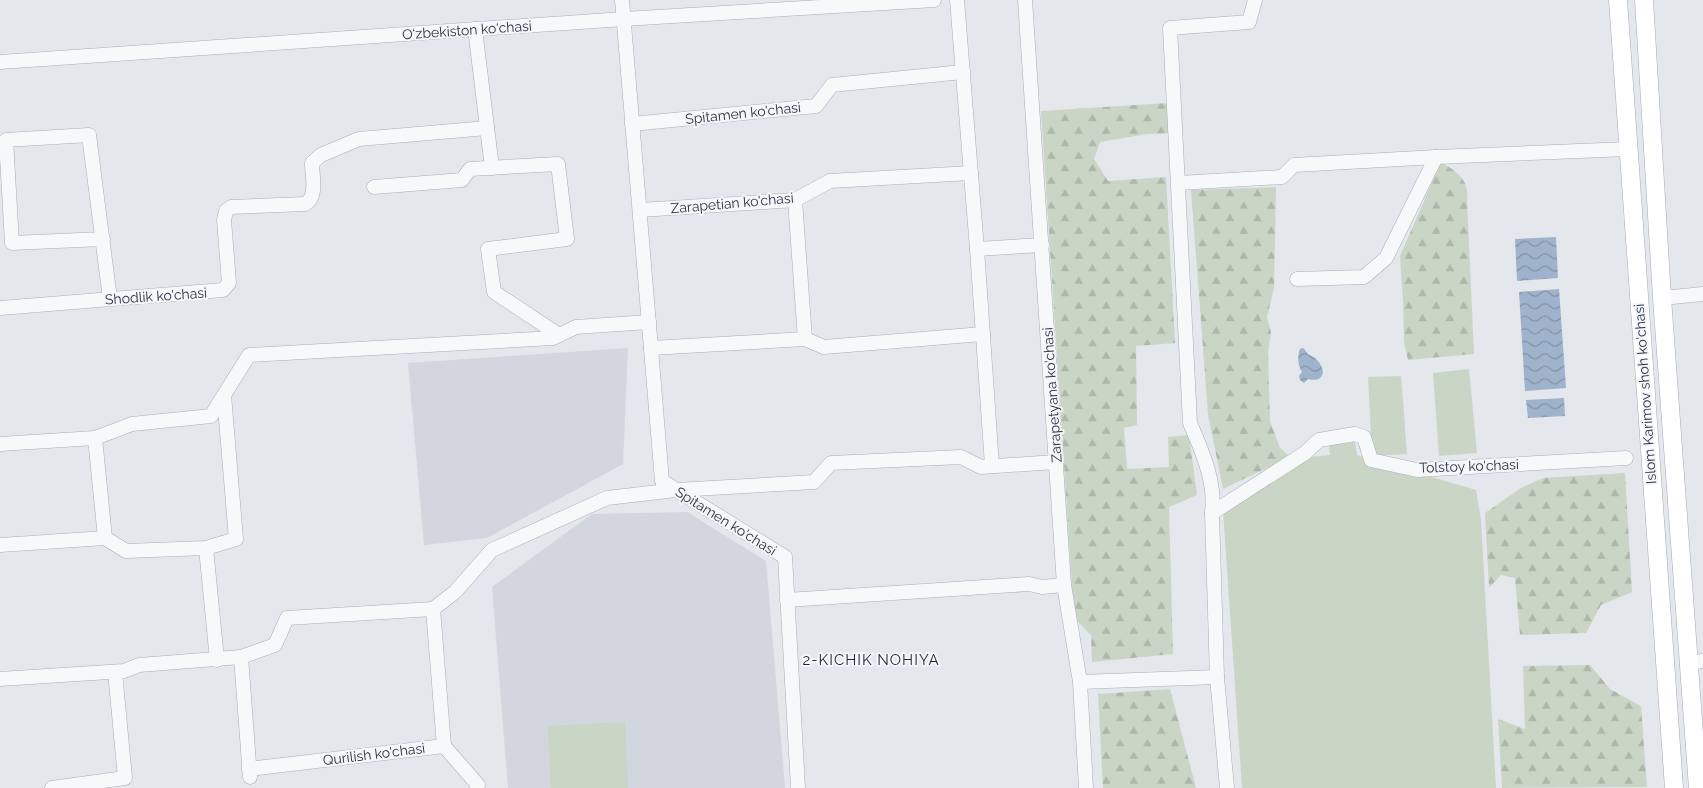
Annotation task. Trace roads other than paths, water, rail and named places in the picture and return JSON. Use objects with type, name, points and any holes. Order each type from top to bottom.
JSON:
[{"type":"main road","name":"Islom Karimov shoh ko'chasi","points":[[1618,0],[1674,788]]},
{"type":"main road","name":"Islom Karimov shoh ko'chasi","points":[[1644,0],[1662,298],[1696,662],[1698,788]]},
{"type":"street","name":"Spitamen ko'chasi","points":[[622,0],[662,481],[785,557],[798,788]]},
{"type":"street","name":"O‘zbekiston ko‘chasi","points":[[0,62],[624,19],[934,0]]},
{"type":"street","points":[[957,0],[992,466]]},
{"type":"street","name":"Zarapetyana ko'chasi","points":[[1026,0],[1064,585],[1080,682],[1086,788]]},
{"type":"street","points":[[1227,788],[1217,677],[1212,513],[1214,500],[1205,460],[1190,423],[1170,28],[1249,22],[1255,0]]},
{"type":"street","points":[[475,29],[492,168]]},
{"type":"street","name":"Spitamen ko'chasi","points":[[632,124],[816,106],[832,85],[963,72]]},
{"type":"street","name":"Shodlik ko'chasi","points":[[0,308],[223,290],[229,283],[224,220],[226,211],[231,207],[305,204],[310,202],[313,195],[312,163],[321,155],[360,139],[487,128]]},
{"type":"street","points":[[102,239],[12,243],[6,140],[88,135],[102,239],[110,299]]},
{"type":"street","points":[[1179,183],[1282,177],[1294,165],[1628,149]]},
{"type":"street","points":[[1297,279],[1364,277],[1386,258],[1436,157]]},
{"type":"street","points":[[374,187],[462,180],[470,169],[558,164],[567,239],[488,249],[494,292],[559,335]]},
{"type":"street","name":"Zarapetian ko'chasi","points":[[640,210],[795,200],[830,182],[971,173]]},
{"type":"street","points":[[795,200],[805,339]]},
{"type":"street","points":[[977,249],[1042,245]]},
{"type":"street","points":[[1662,298],[1703,294]]},
{"type":"street","points":[[0,444],[95,438],[132,424],[211,416],[249,354],[553,338],[576,327],[649,322]]},
{"type":"street","points":[[651,348],[805,339],[824,348],[983,334]]},
{"type":"street","points":[[0,545],[105,538],[126,550],[206,548],[236,539],[224,395]]},
{"type":"street","name":"Tolstoy ko'chasi","points":[[1212,513],[1305,453],[1320,440],[1355,434],[1364,437],[1371,460],[1417,470],[1626,458]]},
{"type":"street","points":[[95,438],[105,538]]},
{"type":"street","points":[[0,680],[116,672],[139,665],[241,657],[275,645],[287,618],[433,609],[455,592],[492,550],[607,498],[676,490],[814,482],[831,462],[961,457],[981,467],[1056,462]]},
{"type":"street","points":[[206,548],[217,660]]},
{"type":"street","points":[[787,600],[1029,584],[1042,587],[1064,585]]},
{"type":"street","points":[[433,609],[444,746]]},
{"type":"street","name":"Qurilish ko'chasi","points":[[241,657],[249,773],[444,746],[478,785],[477,788]]},
{"type":"street","points":[[52,788],[126,778],[116,672]]},
{"type":"street","points":[[1080,682],[1217,677]]},
{"type":"water","points":[[1556,237],[1558,278],[1517,281],[1515,239]]},
{"type":"water","points":[[1559,289],[1566,388],[1525,391],[1519,292]]},
{"type":"water","points":[[1303,348],[1318,361],[1323,373],[1320,378],[1308,379],[1304,383],[1300,380],[1299,376],[1302,372],[1298,357],[1300,349]]},
{"type":"water","points":[[1564,398],[1565,416],[1528,418],[1526,400]]},
{"type":"district","name":"2-KICHIK NOHIYA","points":[[871,660]]}]
